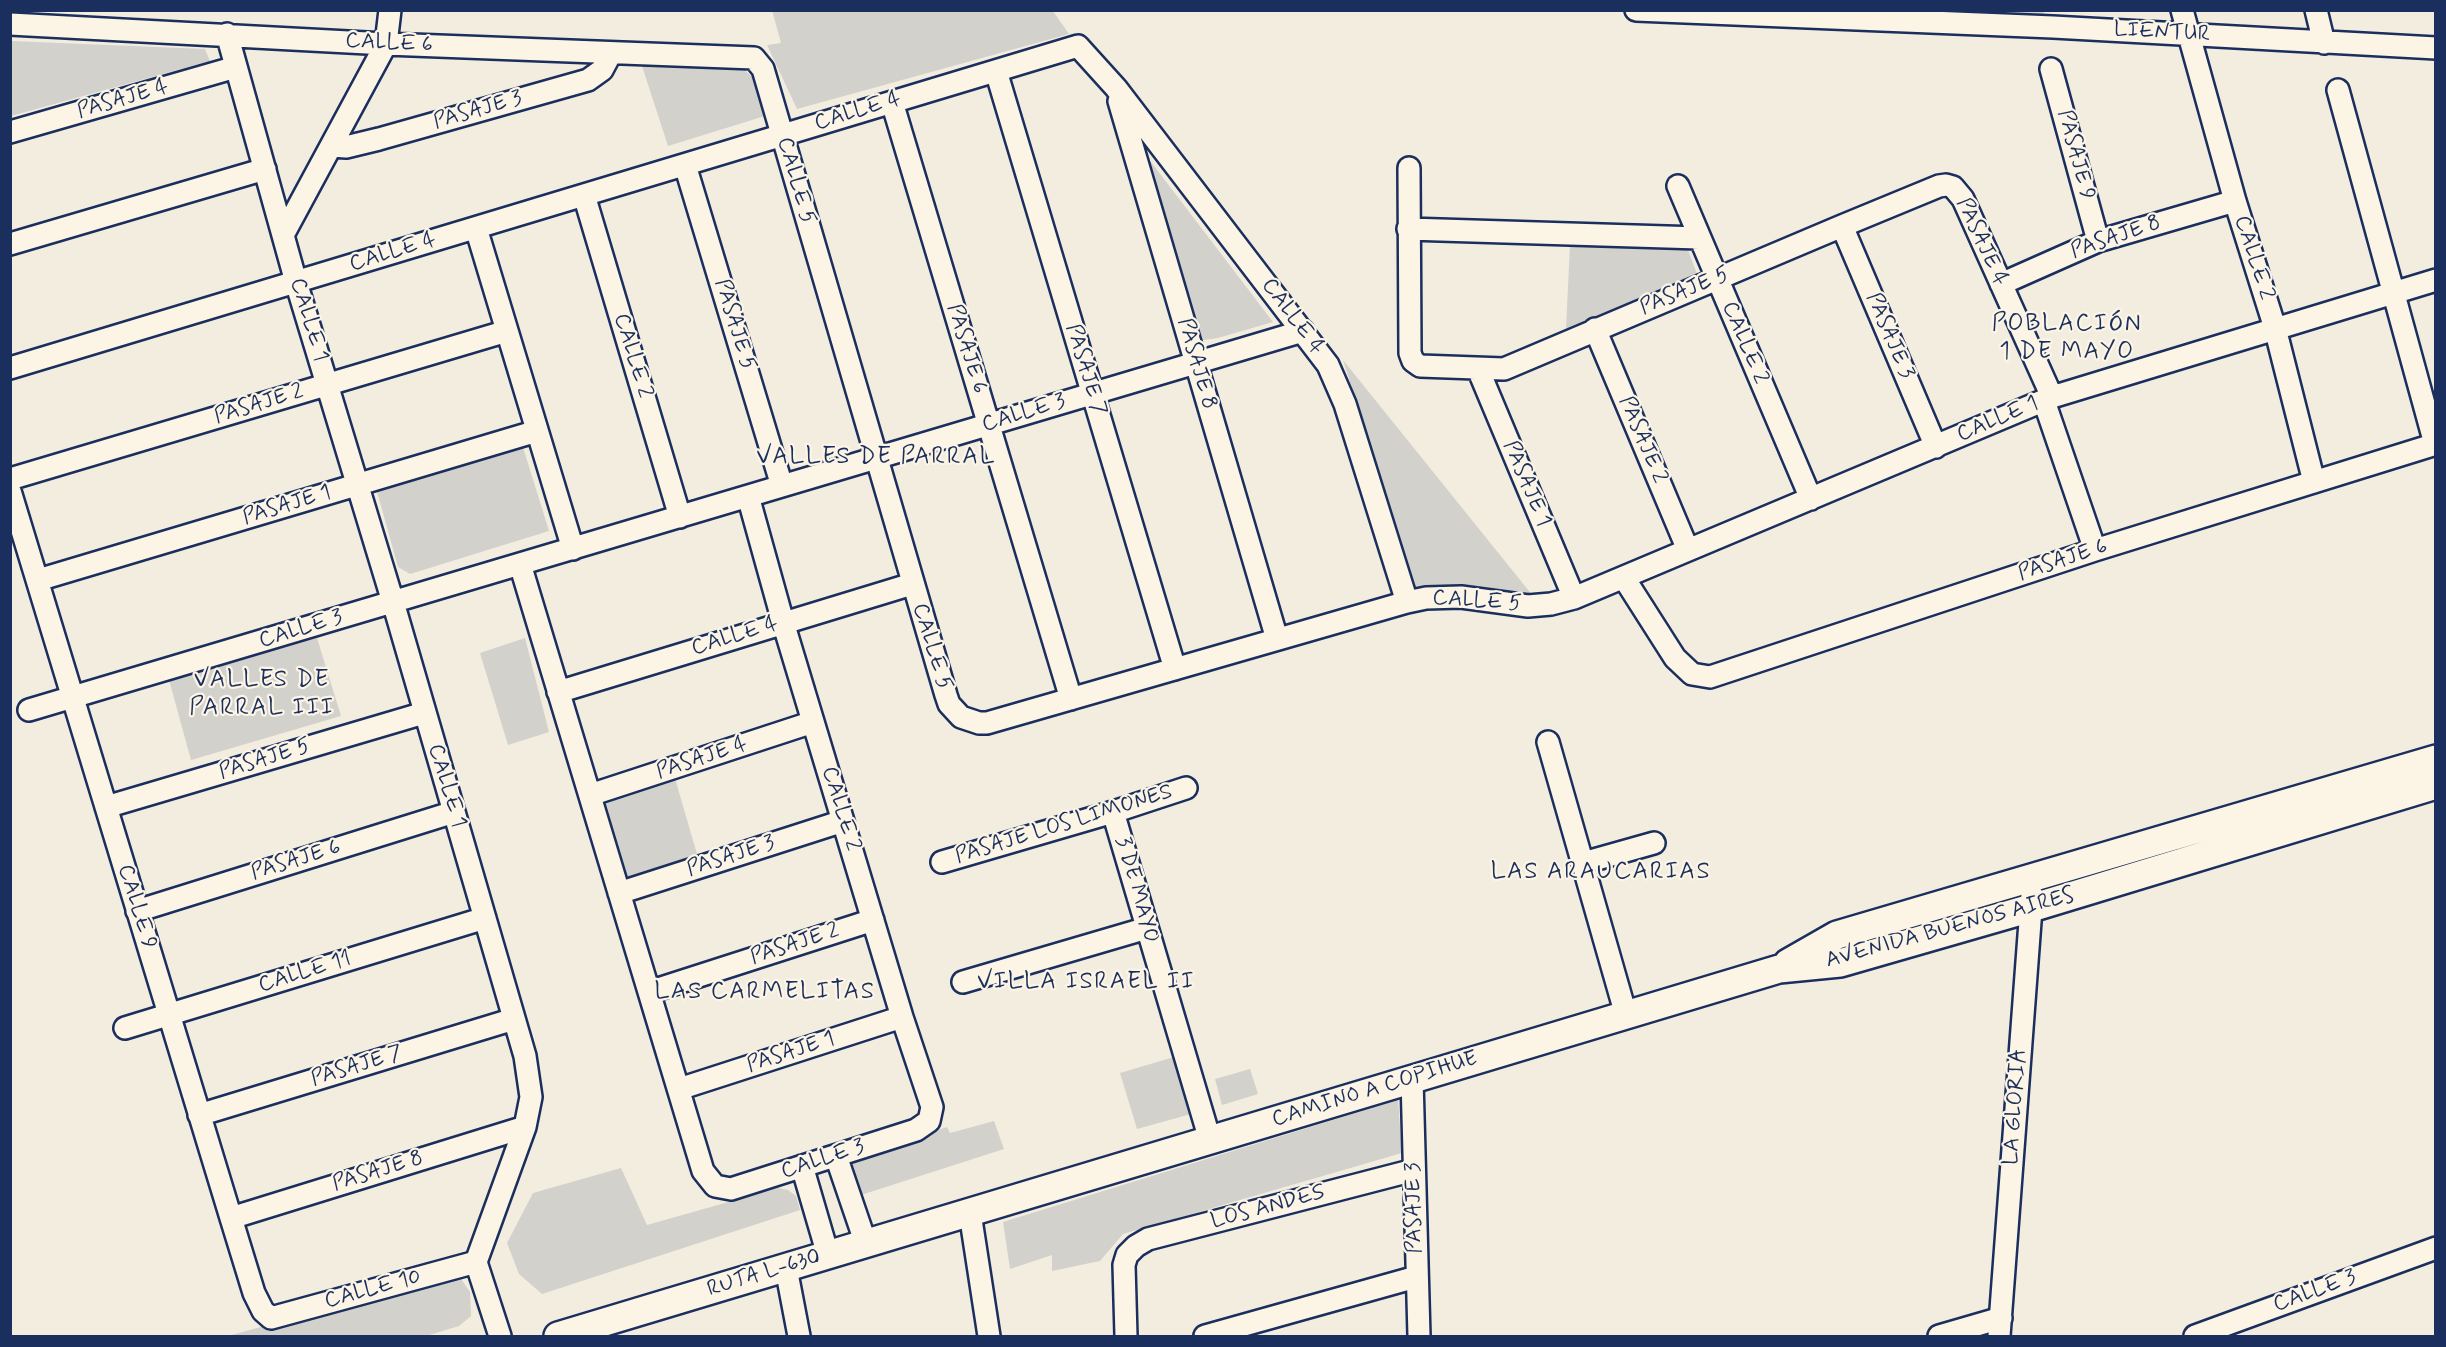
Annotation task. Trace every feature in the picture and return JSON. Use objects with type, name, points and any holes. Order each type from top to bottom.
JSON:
[{"type":"street","points":[[284,235],[386,44],[390,10]]},
{"type":"street","name":"LIENTUR","points":[[1636,10],[2051,19],[2189,35],[2436,48]]},
{"type":"street","name":"CALLE 2","points":[[2182,10],[2235,201],[2275,328],[2314,482]]},
{"type":"street","points":[[2316,10],[2324,43]]},
{"type":"street","name":"CALLE 6","points":[[10,24],[386,44],[754,58],[763,69]]},
{"type":"street","name":"CALLE 1","points":[[227,34],[296,282],[393,602],[525,1056],[531,1097],[525,1127],[476,1262]]},
{"type":"street","name":"CALLE 4","points":[[10,368],[1078,46],[1116,88],[1328,364],[1338,385],[1407,602]]},
{"type":"street","name":"PASAJE 3","points":[[332,146],[346,147],[379,139],[588,80],[602,70],[611,53]]},
{"type":"street","name":"PASAJE 4","points":[[10,132],[236,67]]},
{"type":"street","name":"CALLE 5","points":[[763,69],[946,695],[949,704],[962,717],[979,723],[987,723],[1426,598],[1461,597],[1528,606],[1551,604],[1574,598]]},
{"type":"street","name":"PASAJE 9","points":[[2051,69],[2098,240]]},
{"type":"street","name":"PASAJE 7","points":[[996,71],[1175,669]]},
{"type":"street","name":"PASAJE 8","points":[[1116,88],[1276,639]]},
{"type":"street","points":[[2338,90],[2435,444]]},
{"type":"street","name":"PASAJE 6","points":[[892,102],[1071,699]]},
{"type":"street","name":"PASAJE 5","points":[[685,165],[782,486]]},
{"type":"street","points":[[1409,168],[1408,229],[1699,238]]},
{"type":"street","points":[[10,244],[265,169]]},
{"type":"street","name":"CALLE 2","points":[[1678,186],[1811,499]]},
{"type":"street","name":"PASAJE 5","points":[[1408,229],[1410,353],[1413,361],[1420,366],[1504,369],[1939,186],[1953,187]]},
{"type":"street","name":"PASAJE 4","points":[[1953,187],[1963,199],[2048,399],[2095,550]]},
{"type":"street","name":"CALLE 2","points":[[584,195],[680,517]]},
{"type":"street","name":"PASAJE 8","points":[[2001,284],[2098,240],[2235,201]]},
{"type":"street","name":"PASAJE 3","points":[[1842,226],[1936,447]]},
{"type":"street","points":[[476,228],[573,549]]},
{"type":"street","name":"CALLE 1","points":[[1574,598],[2048,399],[2436,280]]},
{"type":"street","name":"PASAJE 2","points":[[1595,329],[1688,550]]},
{"type":"street","name":"PASAJE 2","points":[[10,479],[507,331]]},
{"type":"street","name":"CALLE 3","points":[[29,710],[1303,331]]},
{"type":"street","name":"PASAJE 1","points":[[1478,369],[1574,598]]},
{"type":"street","name":"PASAJE 1","points":[[38,580],[537,431]]},
{"type":"street","name":"PASAJE 6","points":[[1624,578],[1675,658],[1692,674],[1710,677],[2095,550],[2435,444]]},
{"type":"street","name":"CALLE 9","points":[[10,491],[254,1293],[263,1311],[271,1318]]},
{"type":"street","name":"CALLE 2","points":[[748,496],[813,722],[902,1017],[932,1107],[929,1121]]},
{"type":"street","points":[[520,564],[679,1089]]},
{"type":"street","name":"CALLE 4","points":[[558,692],[912,584]]},
{"type":"street","name":"PASAJE 5","points":[[106,807],[424,712]]},
{"type":"street","name":"PASAJE 4","points":[[590,795],[813,722]]},
{"type":"street","points":[[1548,742],[1626,1015]]},
{"type":"street","name":"AVENIDA BUENOS AIRES","points":[[1779,969],[1837,935],[2436,759]]},
{"type":"street","name":"AVENIDA BUENOS AIRES","points":[[1779,969],[1840,963],[2031,908],[2436,785]]},
{"type":"street","name":"PASAJE LOS LIMONES","points":[[942,862],[1186,788]]},
{"type":"street","name":"PASAJE 6","points":[[137,910],[454,812]]},
{"type":"street","name":"3 DE MAYO","points":[[1113,812],[1210,1140]]},
{"type":"street","name":"PASAJE 3","points":[[619,893],[843,821]]},
{"type":"street","points":[[1583,863],[1654,843]]},
{"type":"street","name":"LA GLORIA","points":[[2000,1327],[2034,877]]},
{"type":"street","name":"CALLE 11","points":[[125,1028],[485,918]]},
{"type":"street","name":"PASAJE 2","points":[[650,992],[873,920]]},
{"type":"street","points":[[963,982],[1147,928]]},
{"type":"street","name":"CAMINO A COPIHUE","points":[[970,1213],[1779,969]]},
{"type":"street","name":"PASAJE 1","points":[[679,1089],[902,1017]]},
{"type":"street","name":"PASAJE 7","points":[[199,1115],[514,1019]]},
{"type":"street","name":"PASAJE 3","points":[[1412,1079],[1419,1336]]},
{"type":"street","name":"CALLE 3","points":[[679,1089],[703,1171],[715,1186],[731,1189],[915,1130],[929,1121]]},
{"type":"street","name":"PASAJE 8","points":[[231,1218],[525,1127]]},
{"type":"street","points":[[836,1156],[866,1244]]},
{"type":"street","points":[[802,1166],[828,1255]]},
{"type":"street","name":"LOS ANDES","points":[[1126,1336],[1124,1280],[1127,1255],[1148,1239],[1414,1170]]},
{"type":"street","points":[[970,1213],[989,1336]]},
{"type":"street","name":"RUTA L-630","points":[[558,1336],[970,1213]]},
{"type":"street","name":"CALLE 3","points":[[2195,1336],[2240,1328],[2436,1248]]},
{"type":"street","points":[[476,1262],[500,1336]]},
{"type":"street","name":"CALLE 10","points":[[271,1318],[476,1262]]},
{"type":"street","points":[[786,1268],[799,1336]]},
{"type":"street","points":[[1205,1336],[1416,1277]]},
{"type":"street","points":[[1939,1336],[2000,1327]]},
{"type":"shaded area","points":[[772,10],[1053,11],[1069,34],[797,109],[767,45],[781,43]]},
{"type":"shaded area","points":[[2043,10],[2046,21],[1787,11]]},
{"type":"shaded area","points":[[11,41],[205,49],[210,61],[11,116]]},
{"type":"shaded area","points":[[641,63],[744,70],[755,79],[765,116],[668,146]]},
{"type":"shaded area","points":[[1148,158],[1273,322],[1203,340]]},
{"type":"shaded area","points":[[1570,245],[1688,250],[1697,274],[1566,329]]},
{"type":"shaded area","points":[[1343,360],[1533,596],[1444,586],[1416,589]]},
{"type":"shaded area","points":[[522,444],[549,531],[410,574],[398,567],[376,488]]},
{"type":"shaded area","points":[[317,638],[341,716],[191,760],[169,680]]},
{"type":"shaded area","points":[[525,638],[549,732],[508,745],[480,653]]},
{"type":"shaded area","points":[[674,775],[699,861],[624,885],[596,799]]},
{"type":"shaded area","points":[[1174,1057],[1191,1114],[1137,1129],[1120,1073]]},
{"type":"shaded area","points":[[1250,1069],[1258,1094],[1222,1105],[1215,1079]]},
{"type":"shaded area","points":[[1398,1100],[1402,1153],[1123,1234],[1100,1261],[1052,1271],[1052,1255],[1010,1269],[1003,1222]]},
{"type":"shaded area","points":[[994,1121],[1004,1149],[861,1195],[851,1165],[858,1157],[947,1127],[950,1133]]},
{"type":"shaded area","points":[[621,1168],[647,1225],[778,1188],[788,1190],[796,1196],[800,1210],[542,1294],[519,1274],[507,1243],[533,1193]]},
{"type":"shaded area","points":[[457,1273],[470,1292],[471,1316],[459,1326],[426,1336],[228,1336]]},
{"type":"district","name":"POBLACIÓN 1 DE MAYO","points":[[2067,339]]},
{"type":"district","name":"VALLES DE PARRAL","points":[[876,458]]},
{"type":"district","name":"VALLES DE PARRAL III","points":[[262,695]]},
{"type":"district","name":"LAS ARAUCARIAS","points":[[1601,873]]},
{"type":"district","name":"VILLA ISRAEL II","points":[[1086,983]]},
{"type":"district","name":"LAS CARMELITAS","points":[[765,993]]}]
